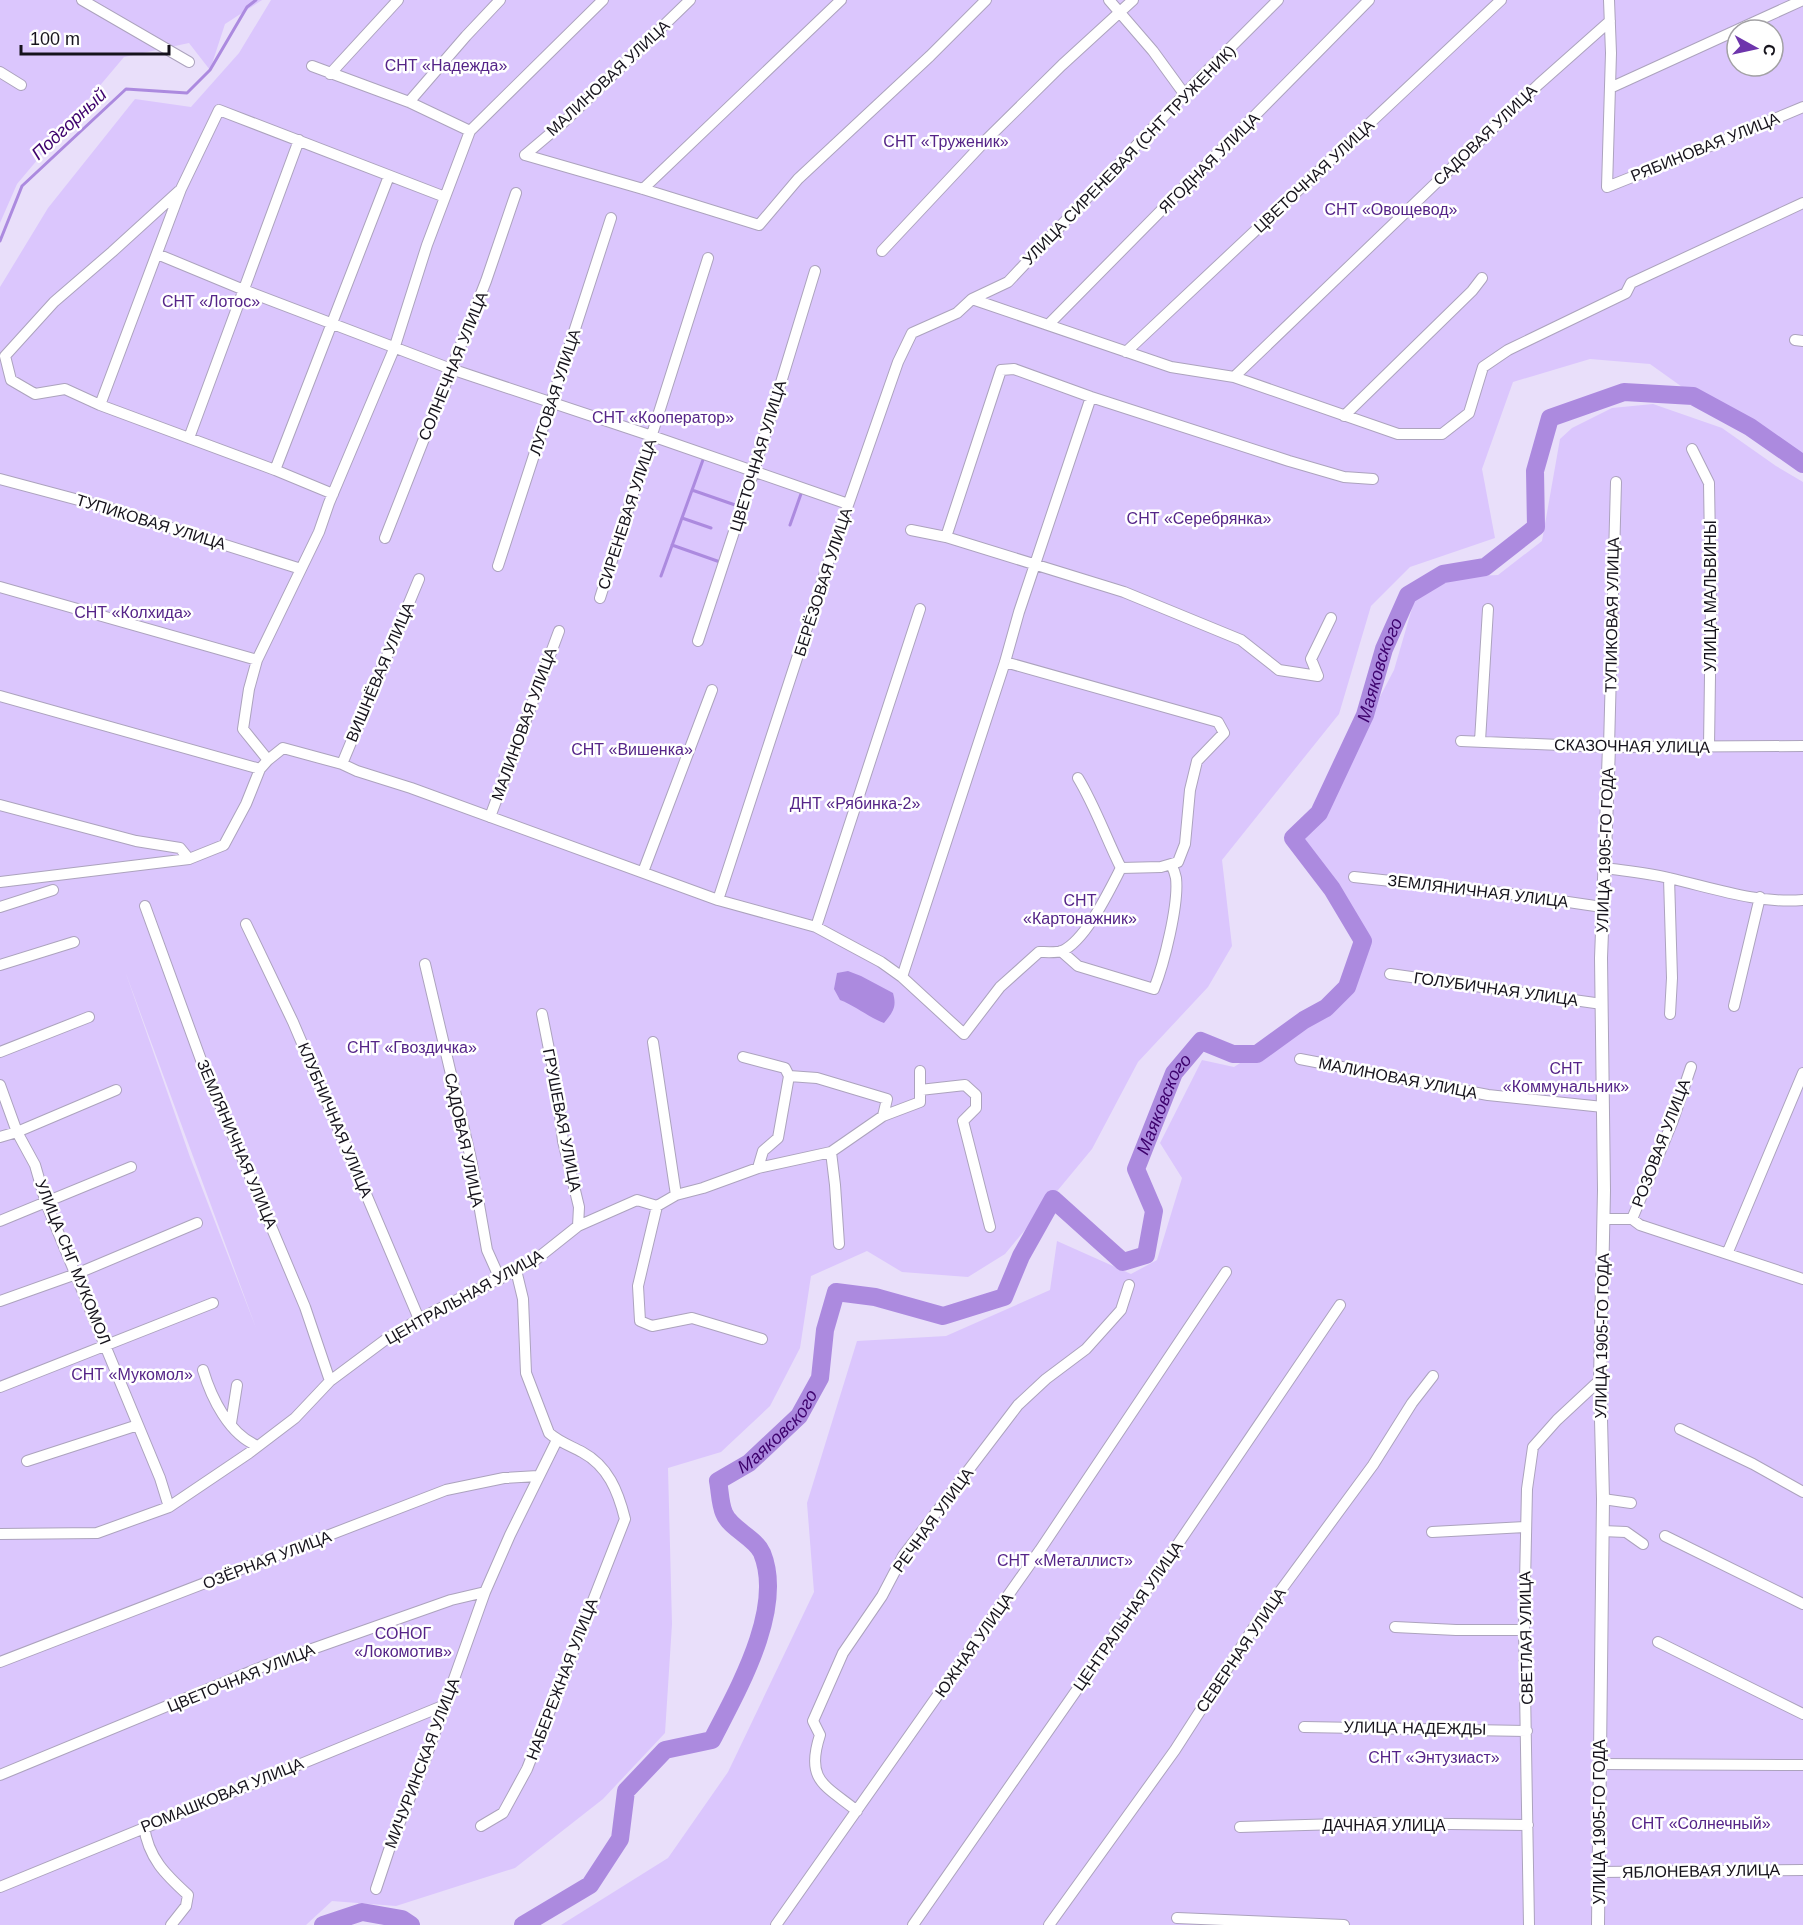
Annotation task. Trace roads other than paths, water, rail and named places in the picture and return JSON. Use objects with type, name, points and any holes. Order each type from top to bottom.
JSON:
[{"type":"street","points":[[82,0],[189,62]]},
{"type":"street","points":[[330,74],[398,0]]},
{"type":"street","points":[[409,102],[500,0]]},
{"type":"street","points":[[268,760],[243,729],[249,689],[257,660],[319,532],[394,349],[445,197],[470,131],[603,0]]},
{"type":"street","name":"МАЛИНОВАЯ УЛИЦА","points":[[643,189],[525,155],[564,122],[690,0]]},
{"type":"street","points":[[842,0],[643,189],[759,225],[798,179],[930,56],[986,0]]},
{"type":"street","points":[[1109,0],[1153,51],[1185,96]]},
{"type":"street","points":[[882,251],[987,139],[1062,65],[1133,0]]},
{"type":"street","name":"УЛИЦА СИРЕНЕВАЯ (СНТ ТРУЖЕНИК)","points":[[972,299],[1008,282],[1278,0]]},
{"type":"street","name":"ЯГОДНАЯ УЛИЦА","points":[[1048,325],[1369,0]]},
{"type":"street","name":"ЦВЕТОЧНАЯ УЛИЦА","points":[[1126,352],[1501,0]]},
{"type":"street","points":[[1609,0],[1610,87],[1725,35]]},
{"type":"street","points":[[1763,18],[1803,0]]},
{"type":"street","name":"САДОВАЯ УЛИЦА","points":[[1234,377],[1539,84],[1610,21]]},
{"type":"street","points":[[312,66],[409,102],[470,131]]},
{"type":"street","points":[[0,72],[21,86]]},
{"type":"street","name":"РЯБИНОВАЯ УЛИЦА","points":[[1610,87],[1606,187],[1803,107]]},
{"type":"street","points":[[100,405],[182,189],[219,110],[445,197]]},
{"type":"street","points":[[189,438],[299,140]]},
{"type":"street","points":[[275,470],[389,176]]},
{"type":"street","points":[[182,189],[54,302],[5,356],[10,381],[35,394],[65,388],[100,405],[333,494]]},
{"type":"street","name":"СОЛНЕЧНАЯ УЛИЦА","points":[[385,538],[486,281],[516,193]]},
{"type":"street","points":[[972,299],[1171,367],[1234,377],[1398,434],[1442,434],[1469,413],[1483,368],[1508,350],[1626,293],[1631,283],[1803,203]]},
{"type":"street","name":"ЛУГОВАЯ УЛИЦА","points":[[498,566],[611,218]]},
{"type":"street","points":[[157,254],[394,349],[848,504]]},
{"type":"street","name":"СИРЕНЕВАЯ УЛИЦА","points":[[600,598],[708,258]]},
{"type":"street","name":"ЦВЕТОЧНАЯ УЛИЦА","points":[[698,641],[754,471],[815,271]]},
{"type":"street","points":[[1344,416],[1472,291],[1482,278]]},
{"type":"street","name":"БЕРЁЗОВАЯ УЛИЦА","points":[[718,900],[848,504],[898,362],[912,333],[957,313],[972,299]]},
{"type":"street","points":[[946,537],[1001,370],[1014,369],[1091,397],[1289,461],[1344,477],[1373,479]]},
{"type":"street","points":[[902,977],[1005,662],[1019,612],[1091,397]]},
{"type":"street","name":"УЛИЦА МАЛЬВИНЫ","points":[[1692,449],[1709,483],[1711,606],[1709,746]]},
{"type":"street","name":"ТУПИКОВАЯ УЛИЦА","points":[[0,479],[105,507],[301,569]]},
{"type":"street","name":"ТУПИКОВАЯ УЛИЦА","points":[[1609,747],[1616,482]]},
{"type":"street","points":[[911,531],[946,537],[1124,592],[1241,640],[1279,670],[1318,676],[1311,659],[1331,618]]},
{"type":"street","name":"ВИШНЁВАЯ УЛИЦА","points":[[342,764],[419,579]]},
{"type":"street","points":[[0,587],[257,660]]},
{"type":"street","points":[[816,927],[920,609]]},
{"type":"street","points":[[1480,741],[1488,609]]},
{"type":"street","name":"МАЛИНОВАЯ УЛИЦА","points":[[490,817],[559,631]]},
{"type":"street","points":[[1005,662],[1218,722],[1224,734],[1197,761],[1190,790],[1185,844],[1178,862],[1161,867],[1120,868]]},
{"type":"street","points":[[643,872],[712,690]]},
{"type":"street","points":[[0,696],[260,770]]},
{"type":"street","name":"СКАЗОЧНАЯ УЛИЦА","points":[[1461,741],[1609,747],[1803,746]]},
{"type":"street","name":"УЛИЦА 1905-ГО ГОДА","points":[[1598,1925],[1603,1499],[1600,1380],[1604,1219],[1602,907],[1609,747]]},
{"type":"street","points":[[0,882],[189,859],[224,845],[246,804],[260,770],[283,748],[342,764],[718,900],[816,927],[881,962],[902,977],[964,1034],[1000,987],[1038,952],[1061,951],[1077,939],[1099,910],[1120,868]]},
{"type":"street","points":[[1078,778],[1090,798],[1120,868]]},
{"type":"street","points":[[0,805],[136,841],[180,848],[189,859]]},
{"type":"street","points":[[1061,951],[1078,966],[1154,989],[1175,903],[1176,876],[1171,864]]},
{"type":"street","points":[[1605,868],[1669,878],[1724,892],[1788,901],[1803,900]]},
{"type":"street","name":"ЗЕМЛЯНИЧНАЯ УЛИЦА","points":[[1354,877],[1521,895],[1602,907]]},
{"type":"street","points":[[1669,878],[1672,978],[1670,1014]]},
{"type":"street","points":[[0,907],[53,890]]},
{"type":"street","points":[[1734,1006],[1760,897]]},
{"type":"street","name":"ЗЕМЛЯНИЧНАЯ УЛИЦА","points":[[145,906],[201,1060],[305,1307],[330,1382]]},
{"type":"street","name":"КЛУБНИЧНАЯ УЛИЦА","points":[[246,924],[293,1022],[419,1319]]},
{"type":"street","points":[[0,966],[74,942]]},
{"type":"street","name":"САДОВАЯ УЛИЦА","points":[[425,964],[471,1159],[487,1250],[500,1279]]},
{"type":"street","name":"ГОЛУБИЧНАЯ УЛИЦА","points":[[1390,974],[1602,1004]]},
{"type":"street","name":"ГРУШЕВАЯ УЛИЦА","points":[[542,1014],[557,1090],[563,1141],[579,1207],[578,1226]]},
{"type":"street","points":[[0,1052],[89,1017]]},
{"type":"street","points":[[653,1042],[676,1194]]},
{"type":"street","points":[[743,1057],[785,1068],[789,1076],[778,1138],[763,1151],[758,1168]]},
{"type":"street","name":"МАЛИНОВАЯ УЛИЦА","points":[[1300,1059],[1488,1095],[1603,1107]]},
{"type":"street","name":"РОЗОВАЯ УЛИЦА","points":[[1632,1219],[1672,1123],[1690,1067]]},
{"type":"street","points":[[762,1339],[692,1318],[652,1326],[640,1321],[638,1286],[657,1206],[676,1194],[703,1188],[758,1168],[831,1152],[883,1116],[920,1102],[920,1071]]},
{"type":"street","points":[[1727,1254],[1803,1073]]},
{"type":"street","points":[[789,1076],[817,1078],[887,1099],[883,1116]]},
{"type":"street","name":"УЛИЦА СНГ МУКОМОЛ","points":[[0,1085],[17,1132],[35,1165],[46,1203],[160,1478],[169,1507]]},
{"type":"street","points":[[920,1090],[965,1085],[976,1095],[976,1108],[963,1121],[990,1227]]},
{"type":"street","points":[[0,1137],[116,1090]]},
{"type":"street","points":[[831,1152],[839,1244]]},
{"type":"street","points":[[0,1221],[131,1167]]},
{"type":"street","name":"ЦЕНТРАЛЬНАЯ УЛИЦА","points":[[0,1534],[97,1533],[122,1526],[169,1507],[258,1446],[295,1418],[330,1382],[385,1340],[419,1319],[534,1261],[578,1226],[637,1200],[657,1206]]},
{"type":"street","points":[[1604,1219],[1632,1219],[1640,1225],[1803,1279]]},
{"type":"street","points":[[0,1301],[76,1274],[196,1223]]},
{"type":"street","points":[[516,1270],[523,1299],[525,1373],[549,1433],[557,1440]]},
{"type":"street","name":"ЮЖНАЯ УЛИЦА","points":[[776,1925],[1040,1550],[1226,1272]]},
{"type":"street","name":"РЕЧНАЯ УЛИЦА","points":[[857,1811],[825,1785],[816,1773],[814,1755],[820,1736],[813,1721],[843,1653],[882,1596],[903,1556],[1018,1405],[1046,1379],[1086,1349],[1121,1310],[1129,1285]]},
{"type":"street","points":[[0,1387],[213,1303]]},
{"type":"street","name":"ЦЕНТРАЛЬНАЯ УЛИЦА","points":[[913,1925],[1161,1569],[1340,1305]]},
{"type":"street","points":[[203,1370],[208,1388],[231,1423],[246,1440],[258,1446]]},
{"type":"street","name":"СЕВЕРНАЯ УЛИЦА","points":[[1049,1925],[1175,1750],[1256,1624],[1373,1466],[1412,1403],[1434,1376]]},
{"type":"street","name":"СВЕТЛАЯ УЛИЦА","points":[[1528,1925],[1524,1630],[1527,1489],[1533,1447],[1557,1420],[1600,1380]]},
{"type":"street","points":[[231,1423],[237,1385]]},
{"type":"street","points":[[27,1461],[138,1425]]},
{"type":"street","points":[[1680,1430],[1753,1464],[1803,1492]]},
{"type":"street","name":"МИЧУРИНСКАЯ УЛИЦА","points":[[376,1889],[485,1592],[510,1534],[557,1440]]},
{"type":"street","name":"НАБЕРЕЖНАЯ УЛИЦА","points":[[481,1826],[503,1813],[527,1769],[625,1519],[619,1495],[599,1462],[557,1440]]},
{"type":"street","name":"ОЗЁРНАЯ УЛИЦА","points":[[0,1662],[446,1490],[504,1478],[538,1476]]},
{"type":"street","points":[[1603,1499],[1631,1503]]},
{"type":"street","points":[[1432,1532],[1525,1527]]},
{"type":"street","points":[[1602,1531],[1626,1532],[1643,1544]]},
{"type":"street","points":[[1665,1536],[1803,1604]]},
{"type":"street","name":"ЦВЕТОЧНАЯ УЛИЦА","points":[[0,1775],[264,1666],[451,1600],[485,1592]]},
{"type":"street","points":[[1395,1627],[1524,1630]]},
{"type":"street","points":[[1658,1642],[1803,1714]]},
{"type":"street","name":"РОМАШКОВАЯ УЛИЦА","points":[[0,1887],[144,1826],[445,1705]]},
{"type":"street","name":"УЛИЦА НАДЕЖДЫ","points":[[1304,1727],[1527,1731]]},
{"type":"street","points":[[1600,1764],[1803,1765]]},
{"type":"street","name":"ДАЧНАЯ УЛИЦА","points":[[1240,1827],[1376,1823],[1528,1826]]},
{"type":"street","points":[[144,1826],[145,1839],[162,1871],[188,1895],[186,1906],[171,1925]]},
{"type":"street","name":"ЯБЛОНЕВАЯ УЛИЦА","points":[[1599,1872],[1803,1870]]},
{"type":"street","points":[[1177,1918],[1344,1925]]},
{"type":"waterway","name":"Подгорный","points":[[0,241],[22,186],[126,89],[187,93],[210,70],[247,7],[256,0]]},
{"type":"waterway","name":"Маяковского","points":[[523,1925],[590,1885],[620,1839],[626,1791],[665,1750],[712,1740],[734,1698],[763,1624],[767,1599],[767,1575],[759,1547],[727,1519],[721,1502],[718,1481],[749,1463],[799,1416],[820,1378],[825,1330],[836,1292],[875,1297],[943,1316],[1004,1297],[1021,1256],[1053,1199],[1123,1262],[1146,1255],[1154,1211],[1136,1169],[1174,1073],[1201,1041],[1233,1054],[1257,1054],[1304,1020],[1326,1008],[1347,987],[1363,941],[1332,889],[1293,838],[1319,813],[1365,715],[1384,649],[1408,595],[1443,574],[1485,567],[1536,527],[1535,471],[1550,418],[1624,392],[1693,396],[1750,427],[1803,464]]},
{"type":"waterway","points":[[661,576],[704,457]]},
{"type":"waterway","points":[[692,490],[738,506]]},
{"type":"waterway","points":[[790,525],[802,491]]},
{"type":"waterway","points":[[682,518],[711,528]]},
{"type":"waterway","points":[[672,545],[720,562]]},
{"type":"waterway","name":"Маяковского","points":[[323,1925],[362,1912],[402,1919],[411,1925]]},
{"type":"park label","name":"СНТ «Надежда»","points":[[446,65]]},
{"type":"park label","name":"СНТ «Труженик»","points":[[946,141]]},
{"type":"park label","name":"СНТ «Овощевод»","points":[[1391,209]]},
{"type":"park label","name":"СНТ «Лотос»","points":[[211,301]]},
{"type":"park label","name":"СНТ «Кооператор»","points":[[663,417]]},
{"type":"park label","name":"СНТ «Серебрянка»","points":[[1199,518]]},
{"type":"park label","name":"СНТ «Колхида»","points":[[133,612]]},
{"type":"park label","name":"СНТ «Вишенка»","points":[[632,749]]},
{"type":"park label","name":"ДНТ «Рябинка-2»","points":[[855,803]]},
{"type":"park label","name":"СНТ «Картонажник»","points":[[1080,909]]},
{"type":"park label","name":"СНТ «Гвоздичка»","points":[[412,1047]]},
{"type":"park label","name":"СНТ «Коммунальник»","points":[[1566,1077]]},
{"type":"park label","name":"СНТ «Мукомол»","points":[[132,1374]]},
{"type":"park label","name":"СНТ «Металлист»","points":[[1065,1560]]},
{"type":"park label","name":"СОНОГ «Локомотив»","points":[[403,1642]]},
{"type":"park label","name":"СНТ «Энтузиаст»","points":[[1434,1757]]},
{"type":"park label","name":"СНТ «Солнечный»","points":[[1701,1823]]}]
